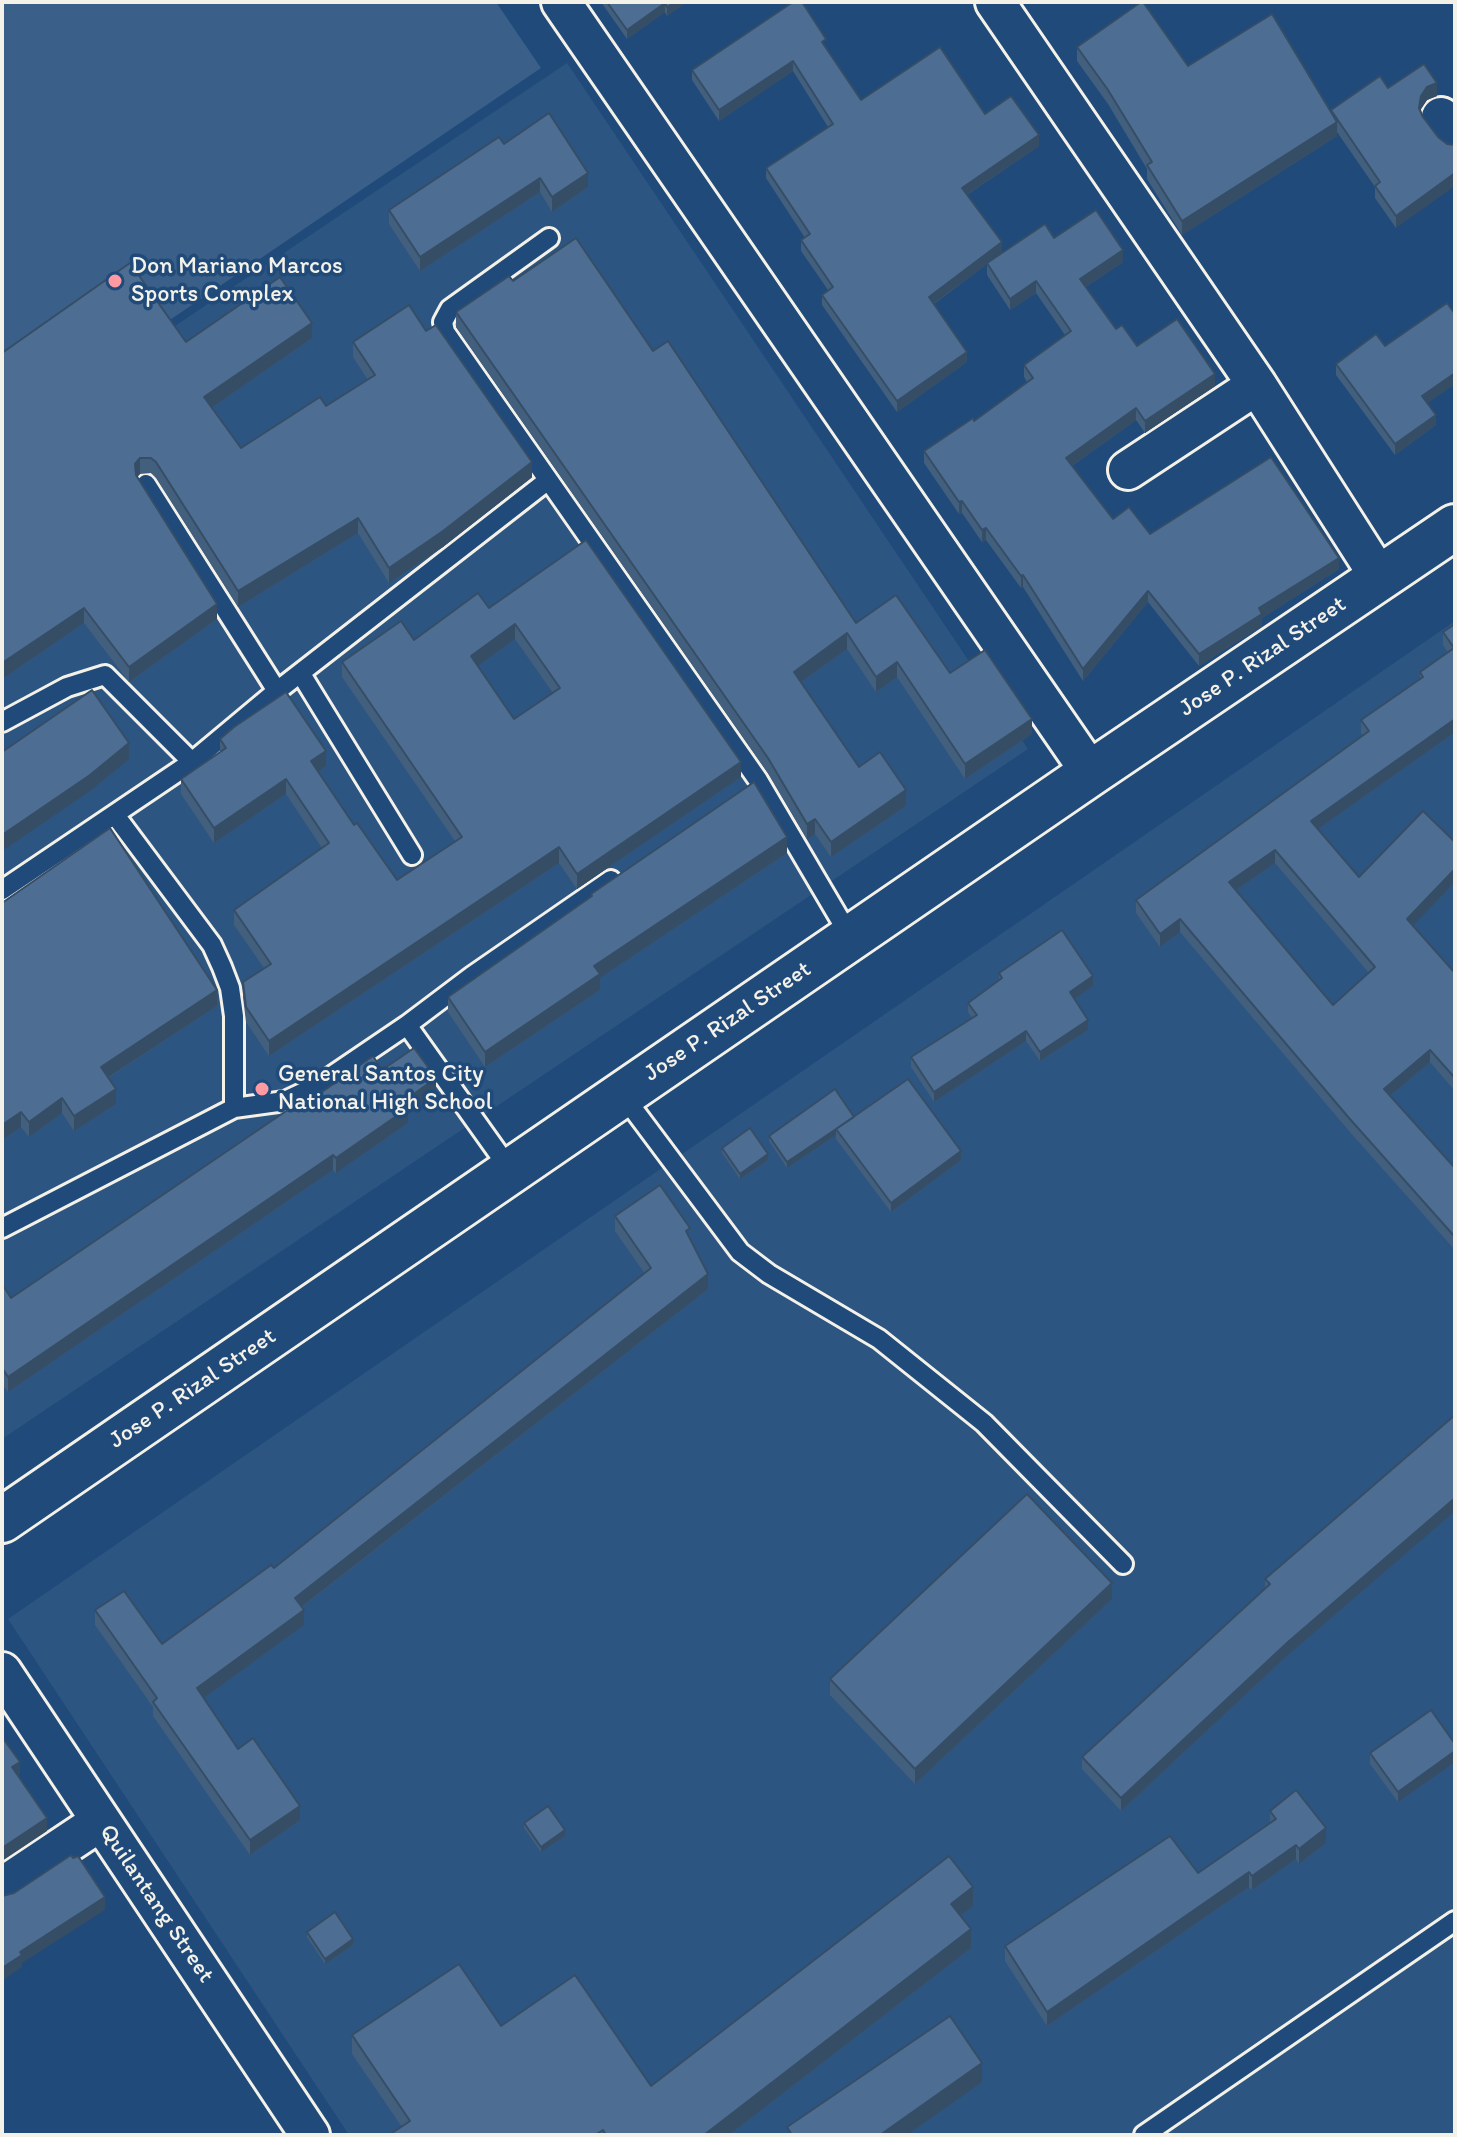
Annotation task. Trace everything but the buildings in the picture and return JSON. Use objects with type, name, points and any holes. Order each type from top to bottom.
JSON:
[{"type":"street","points":[[561,2],[1091,773]]},
{"type":"street","points":[[995,2],[1257,385],[1380,578]]},
{"type":"street","points":[[1128,470],[1257,385]]},
{"type":"street","name":"Jose P. Rizal Street","points":[[2,1520],[1455,527]]},
{"type":"street","name":"Quilantang Street","points":[[2,1672],[310,2135]]},
{"type":"street","points":[[2,1887],[101,1821]]},
{"type":"lane","points":[[549,238],[450,309],[443,322],[445,332],[752,784],[851,938]]},
{"type":"lane","points":[[2,890],[192,762],[277,691],[547,481]]},
{"type":"lane","points":[[146,484],[277,691]]},
{"type":"lane","points":[[301,674],[412,855]]},
{"type":"lane","points":[[2,722],[67,687],[105,675],[192,762]]},
{"type":"lane","points":[[115,815],[212,945],[222,967],[230,988],[234,1016],[234,1108]]},
{"type":"lane","points":[[2,1228],[234,1108],[285,1101],[317,1086],[632,866]]},
{"type":"lane","points":[[407,1025],[511,1171]]},
{"type":"lane","points":[[622,1094],[740,1252],[769,1274],[879,1339],[984,1423],[1123,1564]]},
{"type":"lane","points":[[1144,2135],[1455,1921]]},
{"type":"shaded area","name":"Don Mariano Marcos Sports Complex","points":[[2,2],[496,2],[541,68],[2,434]]},
{"type":"shaded area","name":"General Santos City National High School","points":[[567,63],[1028,749],[2,1439],[2,442]]},
{"type":"shaded area","points":[[1455,621],[1455,2135],[349,2135],[8,1619]]},
{"type":"place","name":"Don Mariano Marcos Sports Complex","points":[[115,281]]},
{"type":"place","name":"General Santos City National High School","points":[[262,1089]]}]
